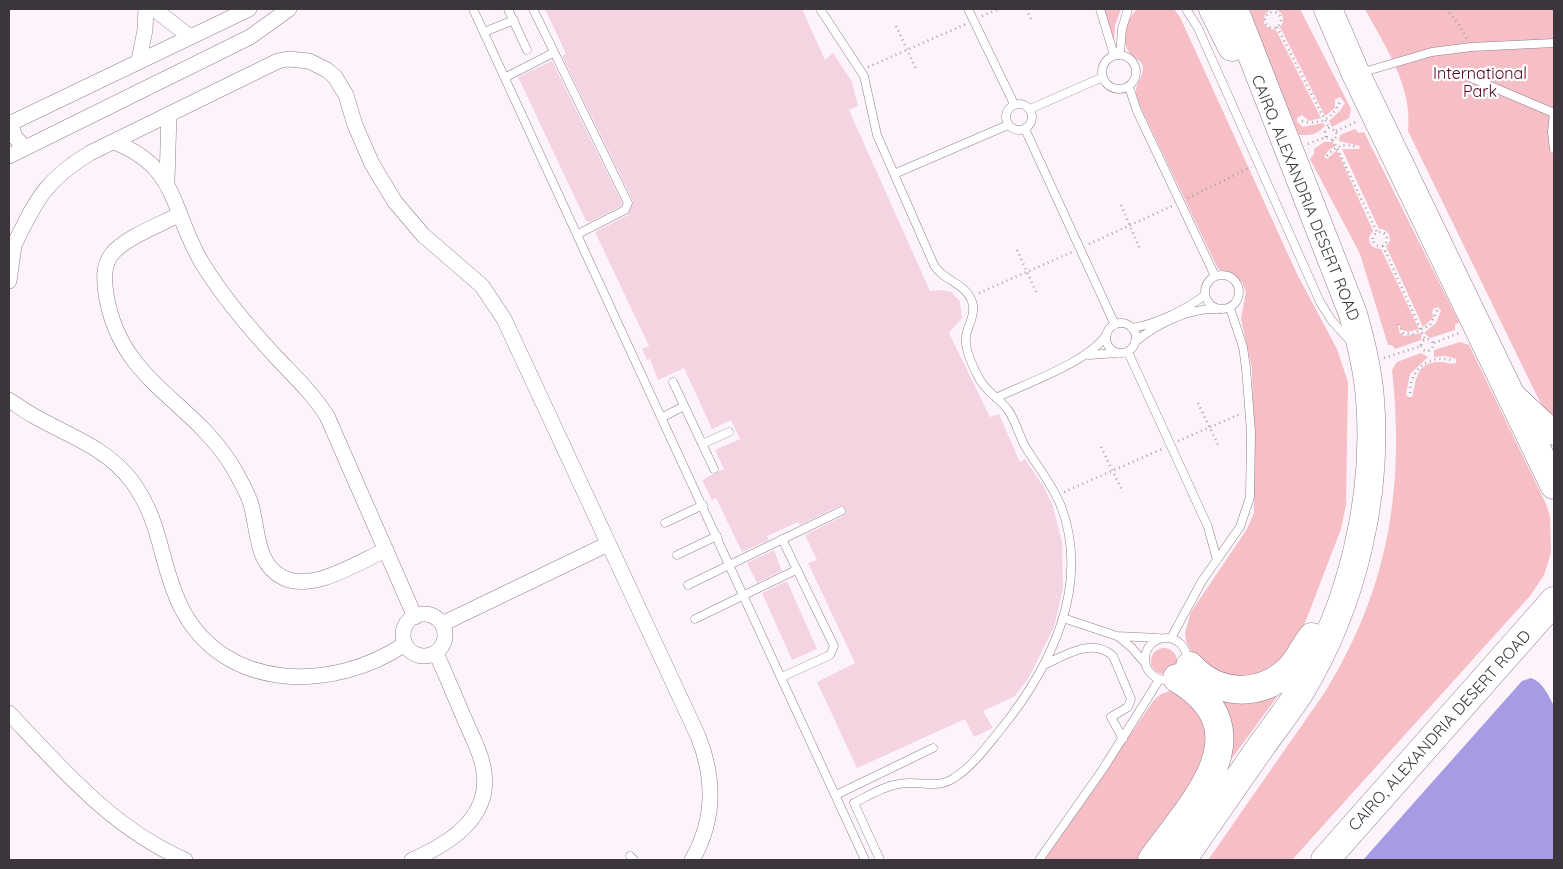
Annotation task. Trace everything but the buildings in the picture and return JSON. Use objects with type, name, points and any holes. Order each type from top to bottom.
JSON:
[{"type":"highway","name":"CAIRO, ALEXANDRIA DESERT ROAD","points":[[1182,860],[1300,690],[1333,622],[1355,557],[1368,489],[1371,421],[1364,358],[1354,314],[1340,277],[1259,72],[1238,55],[1212,9]]},
{"type":"highway","points":[[1234,9],[1259,72]]},
{"type":"highway","points":[[1328,9],[1356,74],[1554,485]]},
{"type":"highway","name":"CAIRO, ALEXANDRIA DESERT ROAD","points":[[1325,860],[1554,603]]},
{"type":"highway","points":[[1174,674],[1202,678],[1216,686],[1242,690],[1259,687],[1288,670],[1313,636],[1333,622]]},
{"type":"highway","points":[[1152,860],[1211,776],[1219,750],[1219,732],[1209,706],[1195,690],[1174,674]]},
{"type":"main road","points":[[1510,392],[1554,433]]},
{"type":"street","points":[[139,60],[145,30],[146,9]]},
{"type":"street","points":[[154,9],[189,36]]},
{"type":"street","points":[[25,148],[15,137],[10,123],[249,9]]},
{"type":"street","points":[[9,156],[250,37],[289,9]]},
{"type":"street","points":[[9,282],[11,250],[30,210],[54,180],[77,161],[278,61],[288,59],[309,61],[319,65],[335,77],[346,95],[355,125],[372,164],[395,202],[424,235],[473,278],[497,306],[705,752],[711,787],[709,814],[702,840],[692,860]]},
{"type":"street","points":[[167,181],[169,114]]},
{"type":"street","points":[[114,142],[144,157],[167,181],[198,255],[226,297],[260,339],[308,390],[327,416],[415,617]]},
{"type":"street","points":[[180,214],[123,244],[108,260],[104,272],[108,306],[112,322],[126,351],[154,384],[200,425],[224,454],[250,501],[260,551],[275,573],[291,580],[317,580],[386,550]]},
{"type":"street","points":[[11,399],[34,416],[91,444],[118,466],[129,478],[144,499],[155,522],[181,607],[198,632],[228,657],[269,673],[304,677],[322,676],[358,669],[382,658],[405,644]]},
{"type":"street","points":[[442,624],[608,544]]},
{"type":"street","points":[[430,615],[442,624],[445,638],[436,653],[419,656],[405,644],[405,627],[415,617],[430,615]]},
{"type":"street","points":[[412,860],[433,850],[468,825],[479,809],[484,790],[482,762],[436,653]]},
{"type":"street","points":[[9,713],[100,807],[144,840],[185,860]]},
{"type":"lane","points":[[474,9],[745,595],[865,860]]},
{"type":"lane","points":[[508,9],[527,50]]},
{"type":"lane","points":[[533,9],[628,206],[625,210],[578,234]]},
{"type":"lane","points":[[820,9],[862,70],[869,93],[874,127],[936,269],[957,283],[970,297],[973,312],[966,344],[982,383],[1011,414],[1026,448],[1056,496],[1065,519],[1071,548],[1070,593],[1063,618],[1044,665],[1012,715],[978,756],[955,778],[943,784],[929,786],[900,783],[854,803],[843,811]]},
{"type":"lane","points":[[968,9],[1014,104]]},
{"type":"lane","points":[[1100,9],[1117,55]]},
{"type":"lane","points":[[1117,55],[1128,9]]},
{"type":"lane","points":[[1186,9],[1198,28],[1320,302],[1339,330],[1364,358]]},
{"type":"lane","points":[[484,32],[514,20]]},
{"type":"lane","points":[[1356,74],[1414,55],[1471,47],[1554,43]]},
{"type":"lane","points":[[506,78],[553,53]]},
{"type":"lane","points":[[1117,55],[1127,56],[1136,66],[1135,80],[1129,87],[1118,89],[1112,87],[1103,77],[1104,64],[1117,55]]},
{"type":"lane","points":[[1030,109],[1103,77]]},
{"type":"lane","points":[[1469,78],[1554,113],[1552,132],[1554,149]]},
{"type":"lane","points":[[1129,87],[1137,111],[1215,276]]},
{"type":"lane","points":[[1014,104],[1026,105],[1030,109],[1032,120],[1025,129]]},
{"type":"lane","points":[[1014,104],[1006,113],[1008,125],[1013,129],[1025,129]]},
{"type":"lane","points":[[894,174],[1008,125]]},
{"type":"lane","points":[[1025,129],[1115,325]]},
{"type":"lane","points":[[1084,356],[1128,352],[1148,332],[1186,314],[1199,309],[1217,309],[1230,308],[1238,300],[1239,288],[1237,282],[1227,275],[1215,276],[1207,284],[1205,294],[1211,306],[1217,309]]},
{"type":"lane","points":[[1132,328],[1160,319],[1190,305],[1205,294]]},
{"type":"lane","points":[[1144,663],[1144,656],[1151,644],[1167,638],[1192,597],[1240,527],[1248,507],[1251,482],[1250,410],[1245,357],[1230,308]]},
{"type":"lane","points":[[996,398],[1084,356],[1099,345],[1115,325],[1124,324],[1132,328],[1135,332],[1136,342]]},
{"type":"lane","points":[[1107,334],[1108,345],[1117,353]]},
{"type":"lane","points":[[1128,352],[1208,527],[1217,560]]},
{"type":"lane","points":[[673,382],[714,469]]},
{"type":"lane","points":[[663,417],[684,406]]},
{"type":"lane","points":[[702,444],[729,432]]},
{"type":"lane","points":[[664,523],[703,505]]},
{"type":"lane","points":[[688,585],[841,510]]},
{"type":"lane","points":[[677,555],[717,536]]},
{"type":"lane","points":[[782,539],[834,650],[830,654],[782,677]]},
{"type":"lane","points":[[695,620],[796,570]]},
{"type":"lane","points":[[1039,860],[1123,739],[1187,656],[1182,645],[1167,638],[1117,636],[1063,618]]},
{"type":"lane","points":[[1117,636],[1129,645],[1144,663],[1149,673],[1174,674]]},
{"type":"lane","points":[[1044,665],[1083,648],[1099,648],[1113,656],[1131,699],[1128,707],[1111,717],[1123,739]]},
{"type":"lane","points":[[836,795],[933,748]]},
{"type":"lane","points":[[854,803],[880,860]]},
{"type":"path","points":[[862,70],[999,9]]},
{"type":"path","points":[[1026,9],[1031,19]]},
{"type":"path","points":[[1446,9],[1460,26],[1471,47]]},
{"type":"path","points":[[1270,13],[1276,13],[1281,18],[1277,27],[1274,28],[1267,25],[1266,19],[1270,13]]},
{"type":"path","points":[[896,26],[917,72]]},
{"type":"path","points":[[1277,27],[1329,128],[1336,131],[1336,136],[1333,140]]},
{"type":"path","points":[[1302,121],[1313,123],[1325,120],[1335,112],[1340,101]]},
{"type":"path","points":[[1329,128],[1326,132],[1326,137],[1333,140],[1337,147],[1377,232]]},
{"type":"path","points":[[1326,156],[1337,147],[1347,145],[1357,147]]},
{"type":"path","points":[[970,297],[1130,226],[1259,163]]},
{"type":"path","points":[[1121,205],[1140,250]]},
{"type":"path","points":[[1377,232],[1383,233],[1387,238],[1383,246]]},
{"type":"path","points":[[1377,232],[1373,237],[1374,244],[1383,246]]},
{"type":"path","points":[[1364,358],[1421,346],[1425,339],[1383,246]]},
{"type":"path","points":[[1017,250],[1037,294]]},
{"type":"path","points":[[1398,324],[1401,331],[1406,334],[1422,330],[1434,322],[1438,309]]},
{"type":"path","points":[[1434,343],[1477,326]]},
{"type":"path","points":[[1425,339],[1432,340],[1434,343]]},
{"type":"path","points":[[1429,351],[1433,348],[1434,343]]},
{"type":"path","points":[[1421,346],[1424,351],[1429,351]]},
{"type":"path","points":[[1429,351],[1431,360]]},
{"type":"path","points":[[1410,393],[1415,372],[1431,360],[1447,358],[1454,360]]},
{"type":"path","points":[[1198,403],[1219,447]]},
{"type":"path","points":[[1056,496],[1250,410]]},
{"type":"path","points":[[1101,448],[1123,492]]},
{"type":"green space","points":[[1104,9],[1121,9],[1115,25],[1114,43]]},
{"type":"green space","points":[[1137,9],[1174,9],[1180,17],[1297,274],[1337,349],[1348,382],[1346,505],[1341,529],[1295,649],[1245,687],[1196,660],[1186,641],[1185,633],[1191,612],[1247,529],[1254,513],[1252,369],[1241,319],[1246,292],[1242,282],[1234,274],[1218,269],[1138,101],[1136,89],[1143,72],[1143,66],[1129,52],[1124,35],[1127,23]]},
{"type":"green space","points":[[1245,9],[1300,9],[1351,109],[1349,118],[1332,127],[1329,121],[1340,111],[1345,103],[1340,97],[1335,99],[1335,108],[1325,116],[1280,27],[1283,22],[1282,16],[1277,10],[1270,10],[1265,14],[1264,24],[1276,30],[1321,118],[1309,121],[1302,115],[1297,118],[1297,122],[1303,127],[1323,123],[1325,126],[1314,134],[1299,135]]},
{"type":"green space","name":"International Park","points":[[1365,9],[1554,9],[1554,417],[1542,405],[1537,396],[1408,131],[1406,98],[1402,83],[1389,52]]},
{"type":"green space","points":[[1355,129],[1359,133],[1364,132],[1459,322],[1455,325],[1455,330],[1430,338],[1424,333],[1436,323],[1441,311],[1438,307],[1433,309],[1434,317],[1423,327],[1386,246],[1390,241],[1389,234],[1383,229],[1379,229],[1342,149],[1359,149],[1360,146],[1339,141],[1340,135]]},
{"type":"green space","points":[[1324,142],[1333,142],[1335,146],[1324,157],[1327,159],[1337,150],[1373,231],[1369,240],[1372,246],[1381,249],[1419,329],[1408,332],[1402,330],[1398,323],[1399,332],[1404,336],[1422,333],[1421,340],[1395,349],[1392,345],[1388,345],[1360,254],[1310,159],[1314,154],[1314,149]]},
{"type":"green space","points":[[1460,342],[1469,345],[1546,504],[1550,516],[1551,553],[1544,575],[1530,596],[1292,860],[1208,860],[1325,692],[1346,654],[1364,615],[1377,577],[1387,537],[1393,497],[1396,456],[1392,370],[1397,362],[1421,353],[1428,357],[1410,374],[1406,394],[1408,397],[1412,397],[1422,368],[1432,363],[1456,363],[1456,359],[1446,356],[1434,357],[1434,350]]},
{"type":"green space","points":[[1164,648],[1173,652],[1177,661],[1173,670],[1164,674],[1155,670],[1151,661],[1155,652]]},
{"type":"green space","points":[[1193,677],[1288,682],[1224,769]]},
{"type":"green space","points":[[1173,690],[1185,690],[1216,748],[1144,860],[1043,860],[1154,700],[1161,694]]},
{"type":"shaded area","points":[[1531,678],[1542,686],[1554,706],[1554,860],[1363,860],[1522,681]]}]
